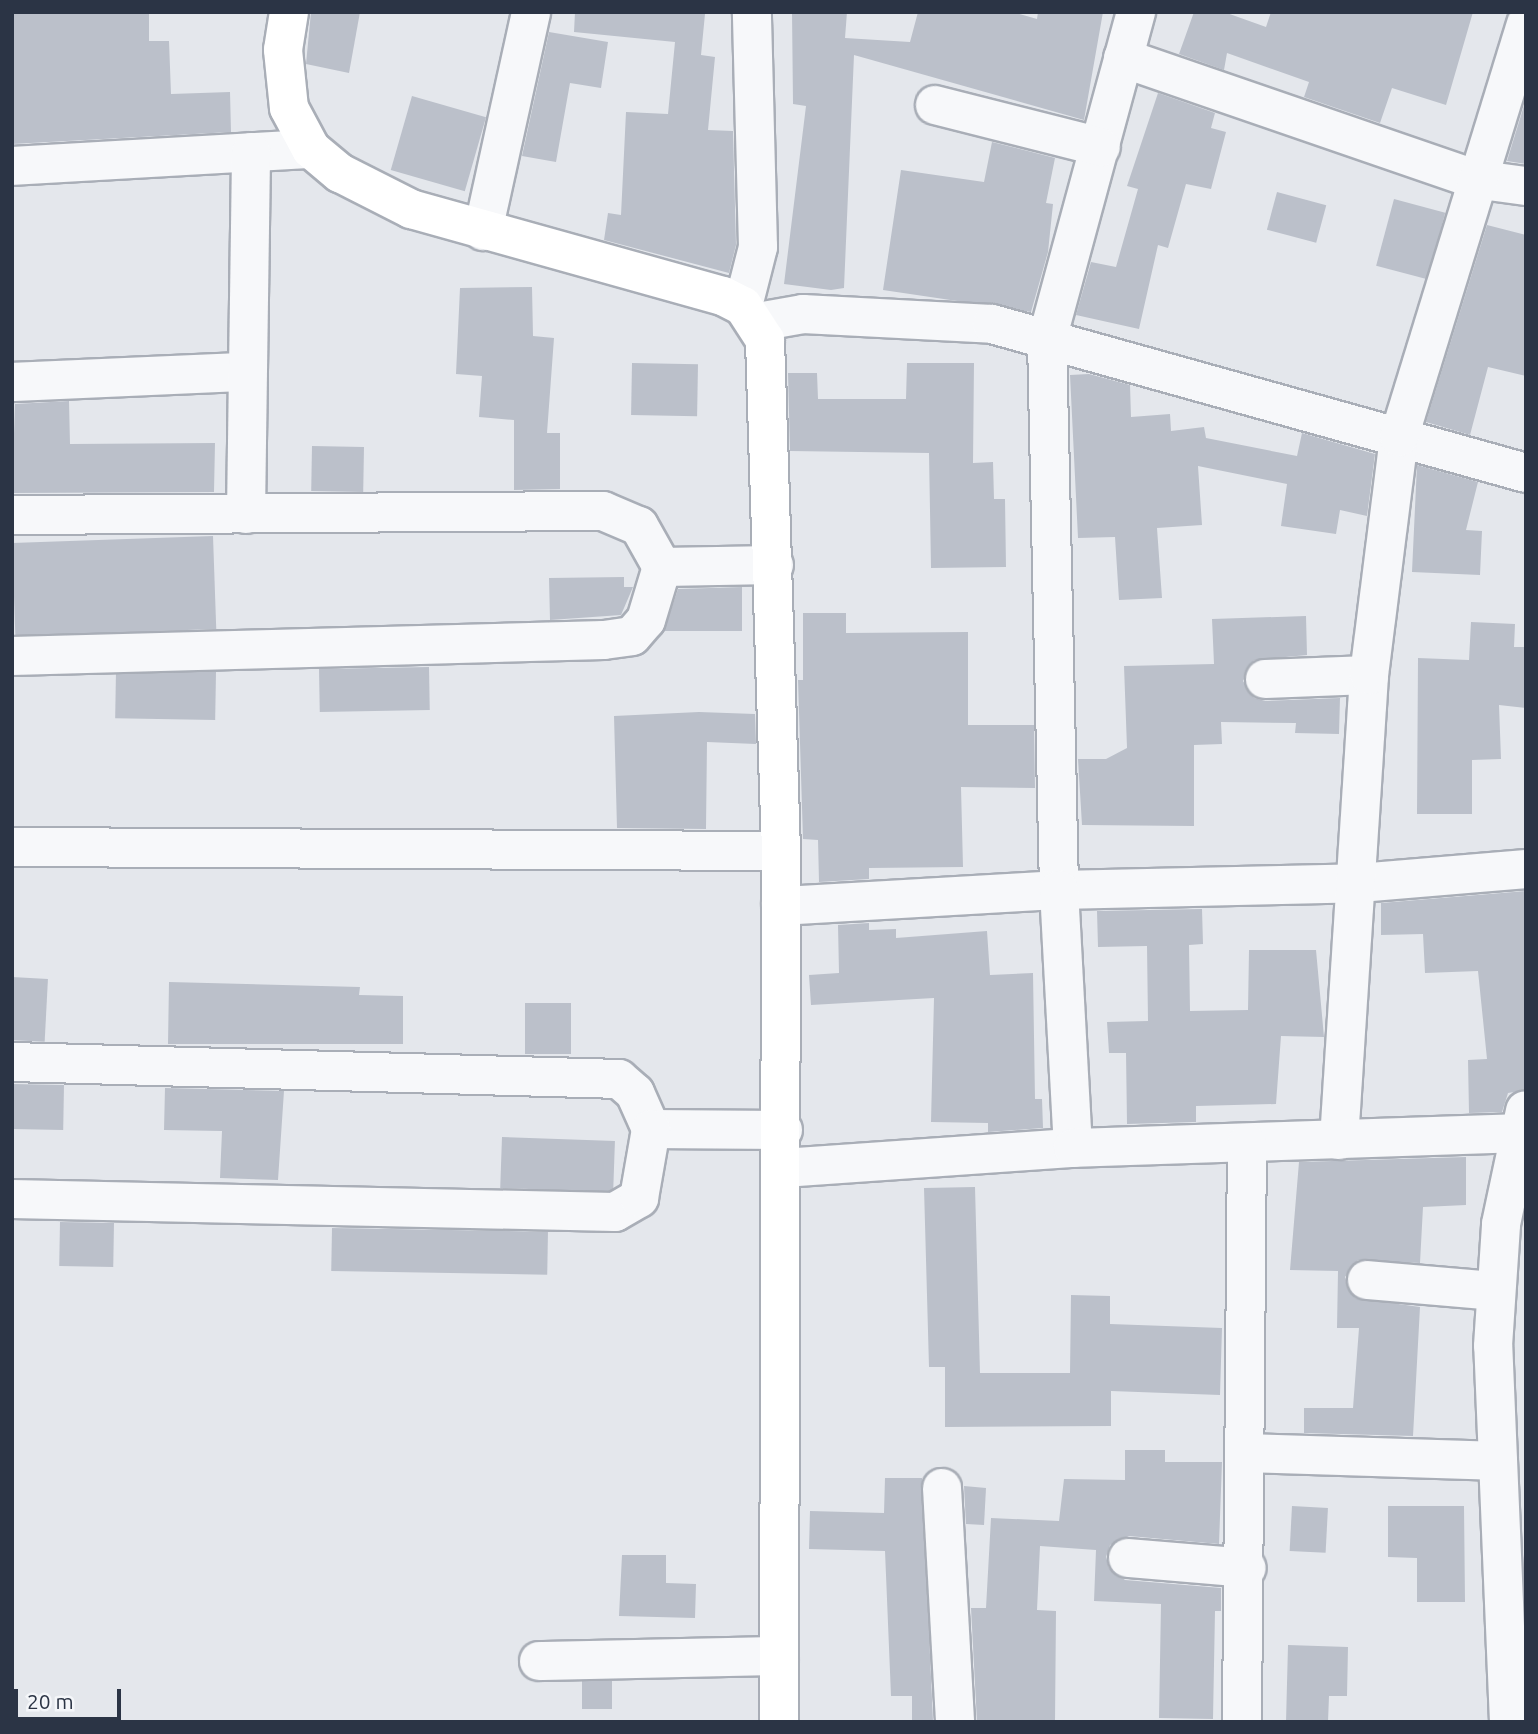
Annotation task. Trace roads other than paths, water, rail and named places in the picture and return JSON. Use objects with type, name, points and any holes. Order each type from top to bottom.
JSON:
[{"type":"main road","points":[[289,12],[283,50],[289,108],[311,149],[340,173],[411,209],[750,314],[769,362],[781,851],[784,1168],[779,1722]]},
{"type":"street","points":[[483,231],[531,12]]},
{"type":"street","points":[[752,12],[758,247],[750,314],[939,320],[1047,339],[1526,474]]},
{"type":"street","points":[[1073,1148],[1059,890],[1047,339],[1136,12]]},
{"type":"street","points":[[1339,1140],[1359,883],[1369,675],[1399,437],[1474,180],[1526,24]]},
{"type":"street","points":[[1123,58],[1474,180],[1526,186]]},
{"type":"street","points":[[935,104],[1101,147]]},
{"type":"street","points":[[12,166],[311,149]]},
{"type":"street","points":[[246,514],[245,372],[251,152]]},
{"type":"street","points":[[12,382],[245,372]]},
{"type":"street","points":[[12,515],[603,511],[639,526],[662,567],[646,620],[632,636],[604,640],[12,656]]},
{"type":"street","points":[[662,567],[774,565]]},
{"type":"street","points":[[1265,679],[1369,675]]},
{"type":"street","points":[[12,847],[781,851]]},
{"type":"street","points":[[781,906],[1059,890],[1359,883],[1526,869]]},
{"type":"street","points":[[12,1062],[620,1079],[635,1093],[651,1129],[639,1198],[615,1212],[12,1199]]},
{"type":"street","points":[[784,1168],[1073,1148],[1339,1140],[1522,1122],[1513,1247],[1495,1291],[1508,1481],[1509,1722]]},
{"type":"street","points":[[651,1129],[783,1130]]},
{"type":"street","points":[[1242,1722],[1248,1453],[1247,1143]]},
{"type":"street","points":[[1367,1280],[1495,1291]]},
{"type":"street","points":[[1248,1453],[1508,1481]]},
{"type":"street","points":[[942,1489],[955,1722]]},
{"type":"street","points":[[1128,1558],[1247,1567]]},
{"type":"street","points":[[539,1661],[779,1656]]}]
